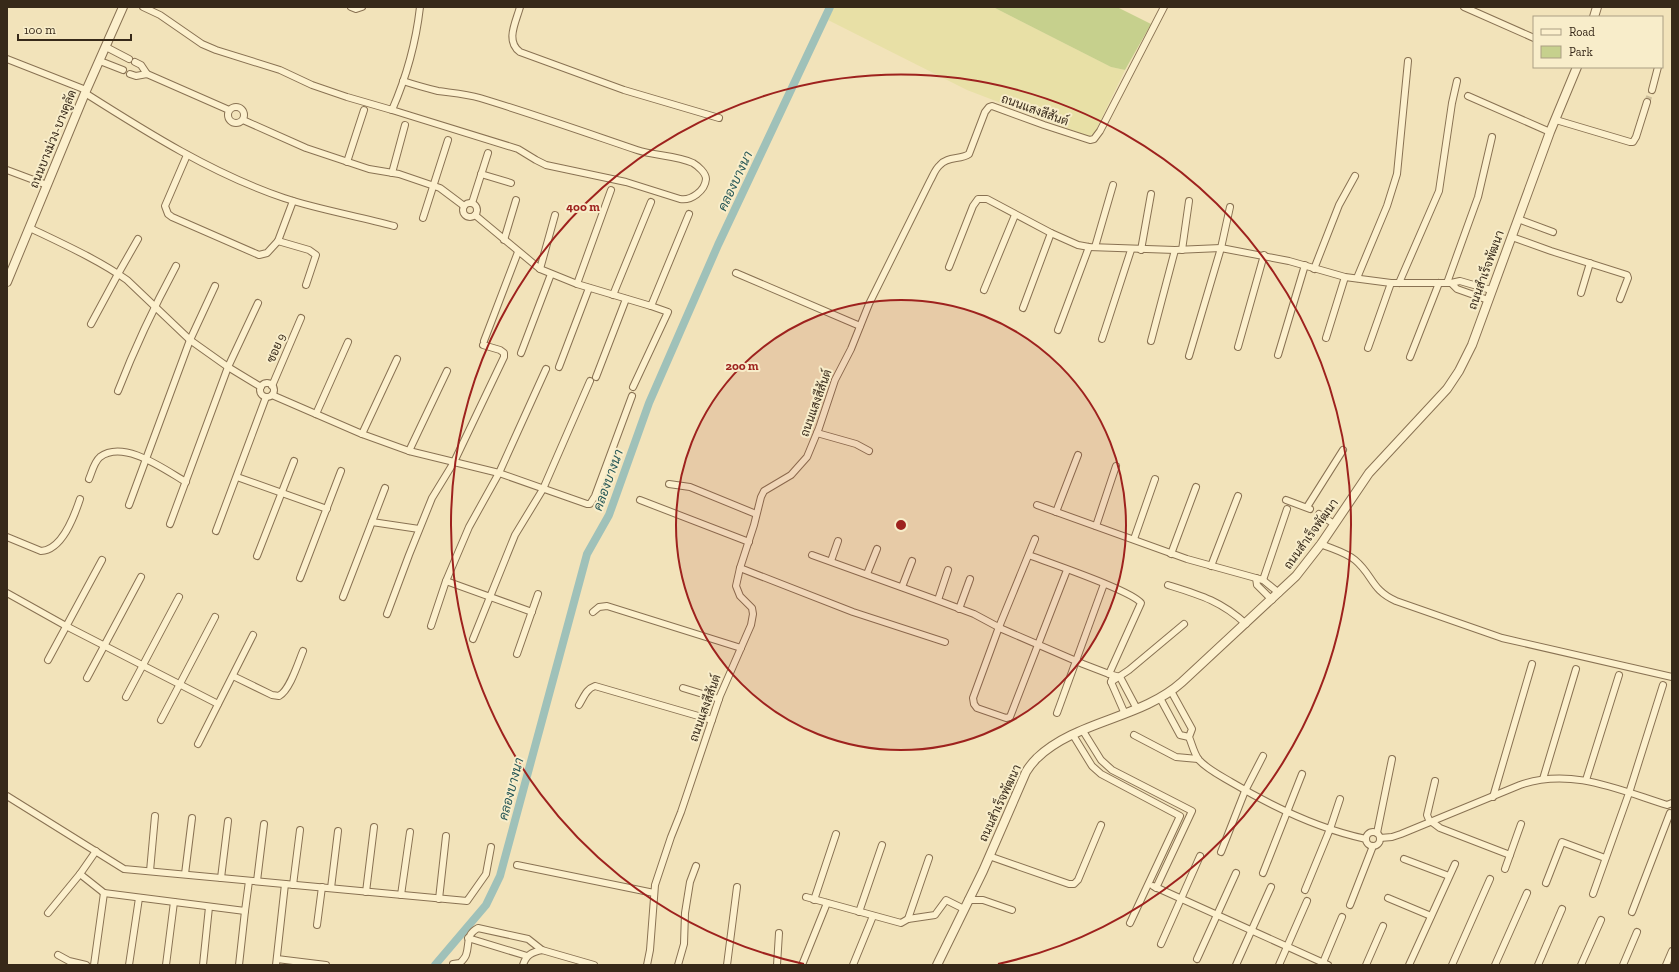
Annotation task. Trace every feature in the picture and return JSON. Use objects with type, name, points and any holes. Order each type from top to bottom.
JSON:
[{"type":"street","name":"ถนนบางม่วง-บางคูลัด","points":[[7,282],[86,91],[123,7]]},
{"type":"street","points":[[143,7],[160,15],[202,44],[216,50],[280,70],[312,85],[347,97],[518,149],[546,165],[626,182],[687,200],[698,193],[706,181],[706,176],[701,170],[694,164],[684,160],[646,153],[479,97],[439,91],[403,81]]},
{"type":"street","points":[[351,7],[356,9],[362,7]]},
{"type":"street","points":[[392,110],[403,81],[412,49],[420,7]]},
{"type":"street","points":[[520,7],[512,38],[515,48],[520,52],[624,90],[719,118]]},
{"type":"street","name":"ถนนแสงสีสันต์","points":[[647,965],[650,950],[654,893],[666,852],[719,699],[740,648],[749,632],[753,614],[752,608],[738,591],[736,586],[740,568],[764,491],[791,475],[800,467],[807,457],[835,380],[870,304],[935,171],[944,161],[966,157],[969,154],[985,112],[989,107],[996,106],[1044,126],[1090,140],[1094,139],[1100,131],[1164,7]]},
{"type":"street","points":[[1464,7],[1533,38]]},
{"type":"street","points":[[106,47],[129,59]]},
{"type":"street","points":[[7,59],[86,91],[188,155],[237,179],[293,200],[394,226]]},
{"type":"street","points":[[100,61],[123,70]]},
{"type":"street","points":[[1357,278],[1387,206],[1397,174],[1408,61]]},
{"type":"street","points":[[135,62],[141,66],[147,74],[229,110]]},
{"type":"street","name":"ถนนสำเร็จพัฒนา","points":[[937,965],[989,856],[1026,772],[1037,758],[1052,746],[1083,730],[1137,709],[1172,691],[1272,600],[1296,576],[1321,544],[1369,473],[1447,389],[1459,371],[1472,345],[1550,132],[1577,68]]},
{"type":"street","points":[[1652,90],[1658,68]]},
{"type":"street","points":[[130,74],[136,76],[147,74]]},
{"type":"street","points":[[1399,282],[1439,191],[1452,103],[1457,81]]},
{"type":"street","points":[[1468,96],[1550,132]]},
{"type":"street","points":[[1556,120],[1633,142],[1647,102]]},
{"type":"street","points":[[233,107],[238,107],[243,110],[243,120],[237,123],[231,122],[228,116],[229,110],[233,107]]},
{"type":"street","points":[[347,162],[364,110]]},
{"type":"street","points":[[243,120],[306,148],[347,162],[433,185],[464,206]]},
{"type":"street","points":[[392,173],[405,125]]},
{"type":"street","points":[[1449,283],[1478,197],[1492,137]]},
{"type":"street","points":[[422,218],[448,140]]},
{"type":"street","points":[[472,203],[488,153]]},
{"type":"street","points":[[188,155],[165,206],[168,214],[259,255],[267,253],[278,241],[293,200]]},
{"type":"street","points":[[7,170],[47,186]]},
{"type":"street","points":[[481,174],[511,183]]},
{"type":"street","points":[[1314,268],[1339,205],[1355,176]]},
{"type":"street","points":[[1058,330],[1092,247],[1113,185]]},
{"type":"street","points":[[577,284],[611,190]]},
{"type":"street","points":[[1141,250],[1151,194]]},
{"type":"street","points":[[949,267],[973,206],[978,199],[987,199],[1051,233],[1078,245],[1131,250],[1221,248],[1264,255],[1357,278],[1391,283],[1449,283],[1460,280],[1491,290]]},
{"type":"street","points":[[504,240],[516,200]]},
{"type":"street","points":[[1150,341],[1178,250],[1189,201]]},
{"type":"street","points":[[613,295],[651,202]]},
{"type":"street","points":[[464,206],[467,203],[472,203]]},
{"type":"street","points":[[472,203],[476,206],[477,210],[475,215]]},
{"type":"street","points":[[464,206],[463,210],[465,214],[469,217],[475,215]]},
{"type":"street","points":[[1189,356],[1221,248],[1230,208]]},
{"type":"street","points":[[651,306],[689,214]]},
{"type":"street","points":[[984,290],[1015,214]]},
{"type":"street","points":[[475,215],[540,269],[577,284],[668,312],[633,387]]},
{"type":"street","points":[[540,269],[556,215]]},
{"type":"street","points":[[1518,219],[1553,232]]},
{"type":"street","points":[[30,228],[85,255],[127,280],[190,340],[228,367],[261,387]]},
{"type":"street","points":[[1023,308],[1051,233]]},
{"type":"street","points":[[1512,237],[1627,275],[1628,278],[1620,299]]},
{"type":"street","points":[[91,324],[138,239]]},
{"type":"street","points":[[278,241],[309,250],[316,255],[306,285]]},
{"type":"street","points":[[1102,339],[1131,250]]},
{"type":"street","points":[[387,614],[432,498],[454,462],[504,357],[504,353],[500,350],[483,343],[518,252]]},
{"type":"street","points":[[1238,347],[1264,255]]},
{"type":"street","points":[[1581,293],[1590,263]]},
{"type":"street","points":[[1278,355],[1305,265]]},
{"type":"street","points":[[118,391],[133,352],[154,306],[176,266]]},
{"type":"street","points":[[736,273],[860,326]]},
{"type":"street","points":[[521,353],[551,274]]},
{"type":"street","points":[[1326,338],[1345,276]]},
{"type":"street","points":[[1410,357],[1439,282]]},
{"type":"street","points":[[1368,348],[1391,283]]},
{"type":"street","points":[[1449,283],[1457,290],[1488,300]]},
{"type":"street","points":[[129,505],[190,340],[216,286]]},
{"type":"street","points":[[559,367],[589,288]]},
{"type":"street","points":[[596,377],[626,299]]},
{"type":"street","points":[[170,524],[228,367],[258,304]]},
{"type":"street","name":"ซอย 9","points":[[272,386],[301,318]]},
{"type":"street","points":[[316,414],[348,342]]},
{"type":"street","points":[[362,434],[397,359]]},
{"type":"street","points":[[431,626],[446,581],[469,526],[499,473],[546,369]]},
{"type":"street","points":[[409,451],[447,371]]},
{"type":"street","points":[[473,639],[515,536],[543,488],[590,381]]},
{"type":"street","points":[[216,531],[269,396],[273,391],[272,386],[267,384],[261,387]]},
{"type":"street","points":[[261,387],[260,393],[316,414],[362,434],[409,451],[499,473],[587,504],[590,504],[595,496],[632,396]]},
{"type":"street","points":[[817,433],[856,444],[869,451]]},
{"type":"street","points":[[1286,500],[1308,508],[1343,450]]},
{"type":"street","points":[[89,479],[95,463],[101,457],[108,454],[127,452],[136,454],[146,459],[186,482]]},
{"type":"street","points":[[1056,512],[1078,455]]},
{"type":"street","points":[[257,556],[294,461]]},
{"type":"street","points":[[1096,526],[1116,466]]},
{"type":"street","points":[[300,578],[341,471]]},
{"type":"street","points":[[237,477],[327,509]]},
{"type":"street","points":[[1134,539],[1155,479]]},
{"type":"street","points":[[669,484],[690,487],[756,514]]},
{"type":"street","points":[[1171,554],[1196,487]]},
{"type":"street","points":[[343,597],[385,488]]},
{"type":"street","points":[[1211,566],[1238,496]]},
{"type":"street","points":[[7,537],[41,550],[47,550],[54,547],[61,540],[76,511],[80,499]]},
{"type":"street","points":[[640,500],[748,542]]},
{"type":"street","points":[[1037,505],[1134,539],[1171,554],[1263,580],[1279,593]]},
{"type":"street","points":[[1263,580],[1287,509]]},
{"type":"street","points":[[1319,514],[1334,524]]},
{"type":"street","points":[[372,522],[419,529]]},
{"type":"street","points":[[1035,539],[999,627],[973,698],[974,704],[977,708],[1006,718],[1010,717],[1067,570]]},
{"type":"street","points":[[831,561],[838,541]]},
{"type":"street","points":[[1321,544],[1354,560],[1367,573],[1381,593],[1396,601],[1502,638],[1672,677]]},
{"type":"street","points":[[867,574],[877,549]]},
{"type":"street","points":[[812,555],[938,600],[1039,645],[1114,676],[1137,709]]},
{"type":"street","points":[[1029,555],[1104,584],[1137,599],[1141,604],[1111,682],[1125,714]]},
{"type":"street","points":[[48,660],[102,560]]},
{"type":"street","points":[[902,587],[912,561]]},
{"type":"street","points":[[740,568],[853,612],[945,642]]},
{"type":"street","points":[[938,600],[948,570]]},
{"type":"street","points":[[87,678],[141,577]]},
{"type":"street","points":[[1256,578],[1257,585],[1272,600]]},
{"type":"street","points":[[959,609],[970,579]]},
{"type":"street","points":[[446,581],[532,612]]},
{"type":"street","points":[[1057,713],[1104,584]]},
{"type":"street","points":[[1168,585],[1207,598],[1231,610],[1246,624]]},
{"type":"street","points":[[7,593],[66,626],[218,704]]},
{"type":"street","points":[[516,654],[538,594]]},
{"type":"street","points":[[126,697],[179,598]]},
{"type":"street","points":[[593,612],[599,607],[606,606],[740,648]]},
{"type":"street","points":[[162,720],[215,617]]},
{"type":"street","points":[[1114,676],[1184,624]]},
{"type":"street","points":[[198,744],[253,636]]},
{"type":"street","points":[[233,676],[272,695],[279,696],[283,694],[287,688],[304,651]]},
{"type":"street","points":[[1493,797],[1532,664]]},
{"type":"street","points":[[1544,779],[1576,669]]},
{"type":"street","points":[[1586,780],[1619,675]]},
{"type":"street","points":[[1593,894],[1629,793],[1663,685]]},
{"type":"street","points":[[579,705],[587,691],[595,686],[712,720]]},
{"type":"street","points":[[683,688],[719,699]]},
{"type":"street","points":[[1172,691],[1192,729],[1189,737],[1198,759],[1216,773],[1245,791],[1286,811],[1345,835],[1366,840],[1368,844],[1373,846]]},
{"type":"street","points":[[1160,698],[1180,735],[1189,737]]},
{"type":"street","points":[[1083,730],[1101,760],[1112,770],[1192,811]]},
{"type":"street","points":[[1073,735],[1092,766],[1101,774],[1180,816]]},
{"type":"street","points":[[1134,735],[1176,757],[1198,759]]},
{"type":"street","points":[[1221,852],[1245,791],[1263,756]]},
{"type":"street","points":[[1350,905],[1373,846],[1377,844],[1392,759]]},
{"type":"street","points":[[1263,873],[1286,811],[1302,774]]},
{"type":"street","points":[[1366,840],[1367,835],[1371,832],[1378,836],[1392,837],[1520,785],[1552,778],[1586,780],[1670,804],[1667,809],[1671,813],[1632,912]]},
{"type":"street","points":[[1435,781],[1427,815],[1431,822],[1440,828],[1510,854]]},
{"type":"street","points":[[1136,793],[1140,784]]},
{"type":"street","points":[[7,796],[124,869],[467,901],[486,874],[491,847]]},
{"type":"street","points":[[1305,890],[1330,829],[1340,799]]},
{"type":"street","points":[[1130,923],[1180,816],[1192,811]]},
{"type":"street","points":[[1156,888],[1192,811]]},
{"type":"street","points":[[150,871],[156,816]]},
{"type":"street","points":[[185,874],[192,818]]},
{"type":"street","points":[[221,878],[228,821]]},
{"type":"street","points":[[257,881],[264,824]]},
{"type":"street","points":[[1505,869],[1521,824]]},
{"type":"street","points":[[989,856],[1069,884],[1074,884],[1078,880],[1101,825]]},
{"type":"street","points":[[366,892],[374,827]]},
{"type":"street","points":[[293,885],[300,830]]},
{"type":"street","points":[[331,888],[338,831]]},
{"type":"street","points":[[401,895],[410,832]]},
{"type":"street","points":[[814,900],[836,834]]},
{"type":"street","points":[[439,899],[446,836]]},
{"type":"street","points":[[1546,883],[1562,842],[1605,858]]},
{"type":"street","points":[[859,912],[882,845]]},
{"type":"street","points":[[48,913],[80,874],[96,851]]},
{"type":"street","points":[[1161,944],[1180,898],[1200,856]]},
{"type":"street","points":[[908,919],[929,858]]},
{"type":"street","points":[[1404,859],[1449,876]]},
{"type":"street","points":[[1410,965],[1455,864]]},
{"type":"street","points":[[516,865],[654,893]]},
{"type":"street","points":[[678,965],[684,944],[685,913],[690,882],[696,866]]},
{"type":"street","points":[[1198,959],[1236,873]]},
{"type":"street","points":[[80,874],[104,893],[245,911]]},
{"type":"street","points":[[1452,965],[1490,879]]},
{"type":"street","points":[[239,965],[249,881]]},
{"type":"street","points":[[285,884],[276,962],[326,965]]},
{"type":"street","points":[[1148,884],[1217,914],[1324,964],[1342,917]]},
{"type":"street","points":[[728,965],[737,887]]},
{"type":"street","points":[[1236,965],[1271,887]]},
{"type":"street","points":[[316,925],[322,888]]},
{"type":"street","points":[[94,965],[104,893]]},
{"type":"street","points":[[1495,965],[1527,893]]},
{"type":"street","points":[[806,897],[901,923],[908,919],[935,915],[946,900],[964,909]]},
{"type":"street","points":[[129,965],[139,898]]},
{"type":"street","points":[[1388,898],[1431,916]]},
{"type":"street","points":[[968,900],[983,900],[1012,910]]},
{"type":"street","points":[[1279,965],[1308,901]]},
{"type":"street","points":[[166,965],[174,902]]},
{"type":"street","points":[[802,965],[827,903]]},
{"type":"street","points":[[203,965],[209,907]]},
{"type":"street","points":[[1538,965],[1562,909]]},
{"type":"street","points":[[853,965],[873,916]]},
{"type":"street","points":[[1581,965],[1601,920]]},
{"type":"street","points":[[1366,965],[1383,926]]},
{"type":"street","points":[[453,964],[460,963],[466,954],[468,938],[473,930],[478,928],[528,939],[542,950],[594,965]]},
{"type":"street","points":[[1623,965],[1637,932]]},
{"type":"street","points":[[777,965],[779,933]]},
{"type":"street","points":[[468,938],[527,956]]},
{"type":"street","points":[[523,965],[527,956],[542,950]]},
{"type":"street","points":[[1666,965],[1672,951]]},
{"type":"street","points":[[58,955],[69,961],[86,965]]},
{"type":"shaded area","points":[[834,7],[993,7],[1111,67],[1125,70],[1094,134],[1088,136],[967,90],[828,20]]},
{"type":"green space","points":[[993,7],[1117,7],[1151,24],[1125,70],[1111,67]]},
{"type":"waterway","name":"คลองบางนา","points":[[435,965],[486,905],[500,876],[587,554],[609,515],[649,403],[718,245],[830,7]]},
{"type":"tunnel","points":[[1647,102],[1652,90]]}]
